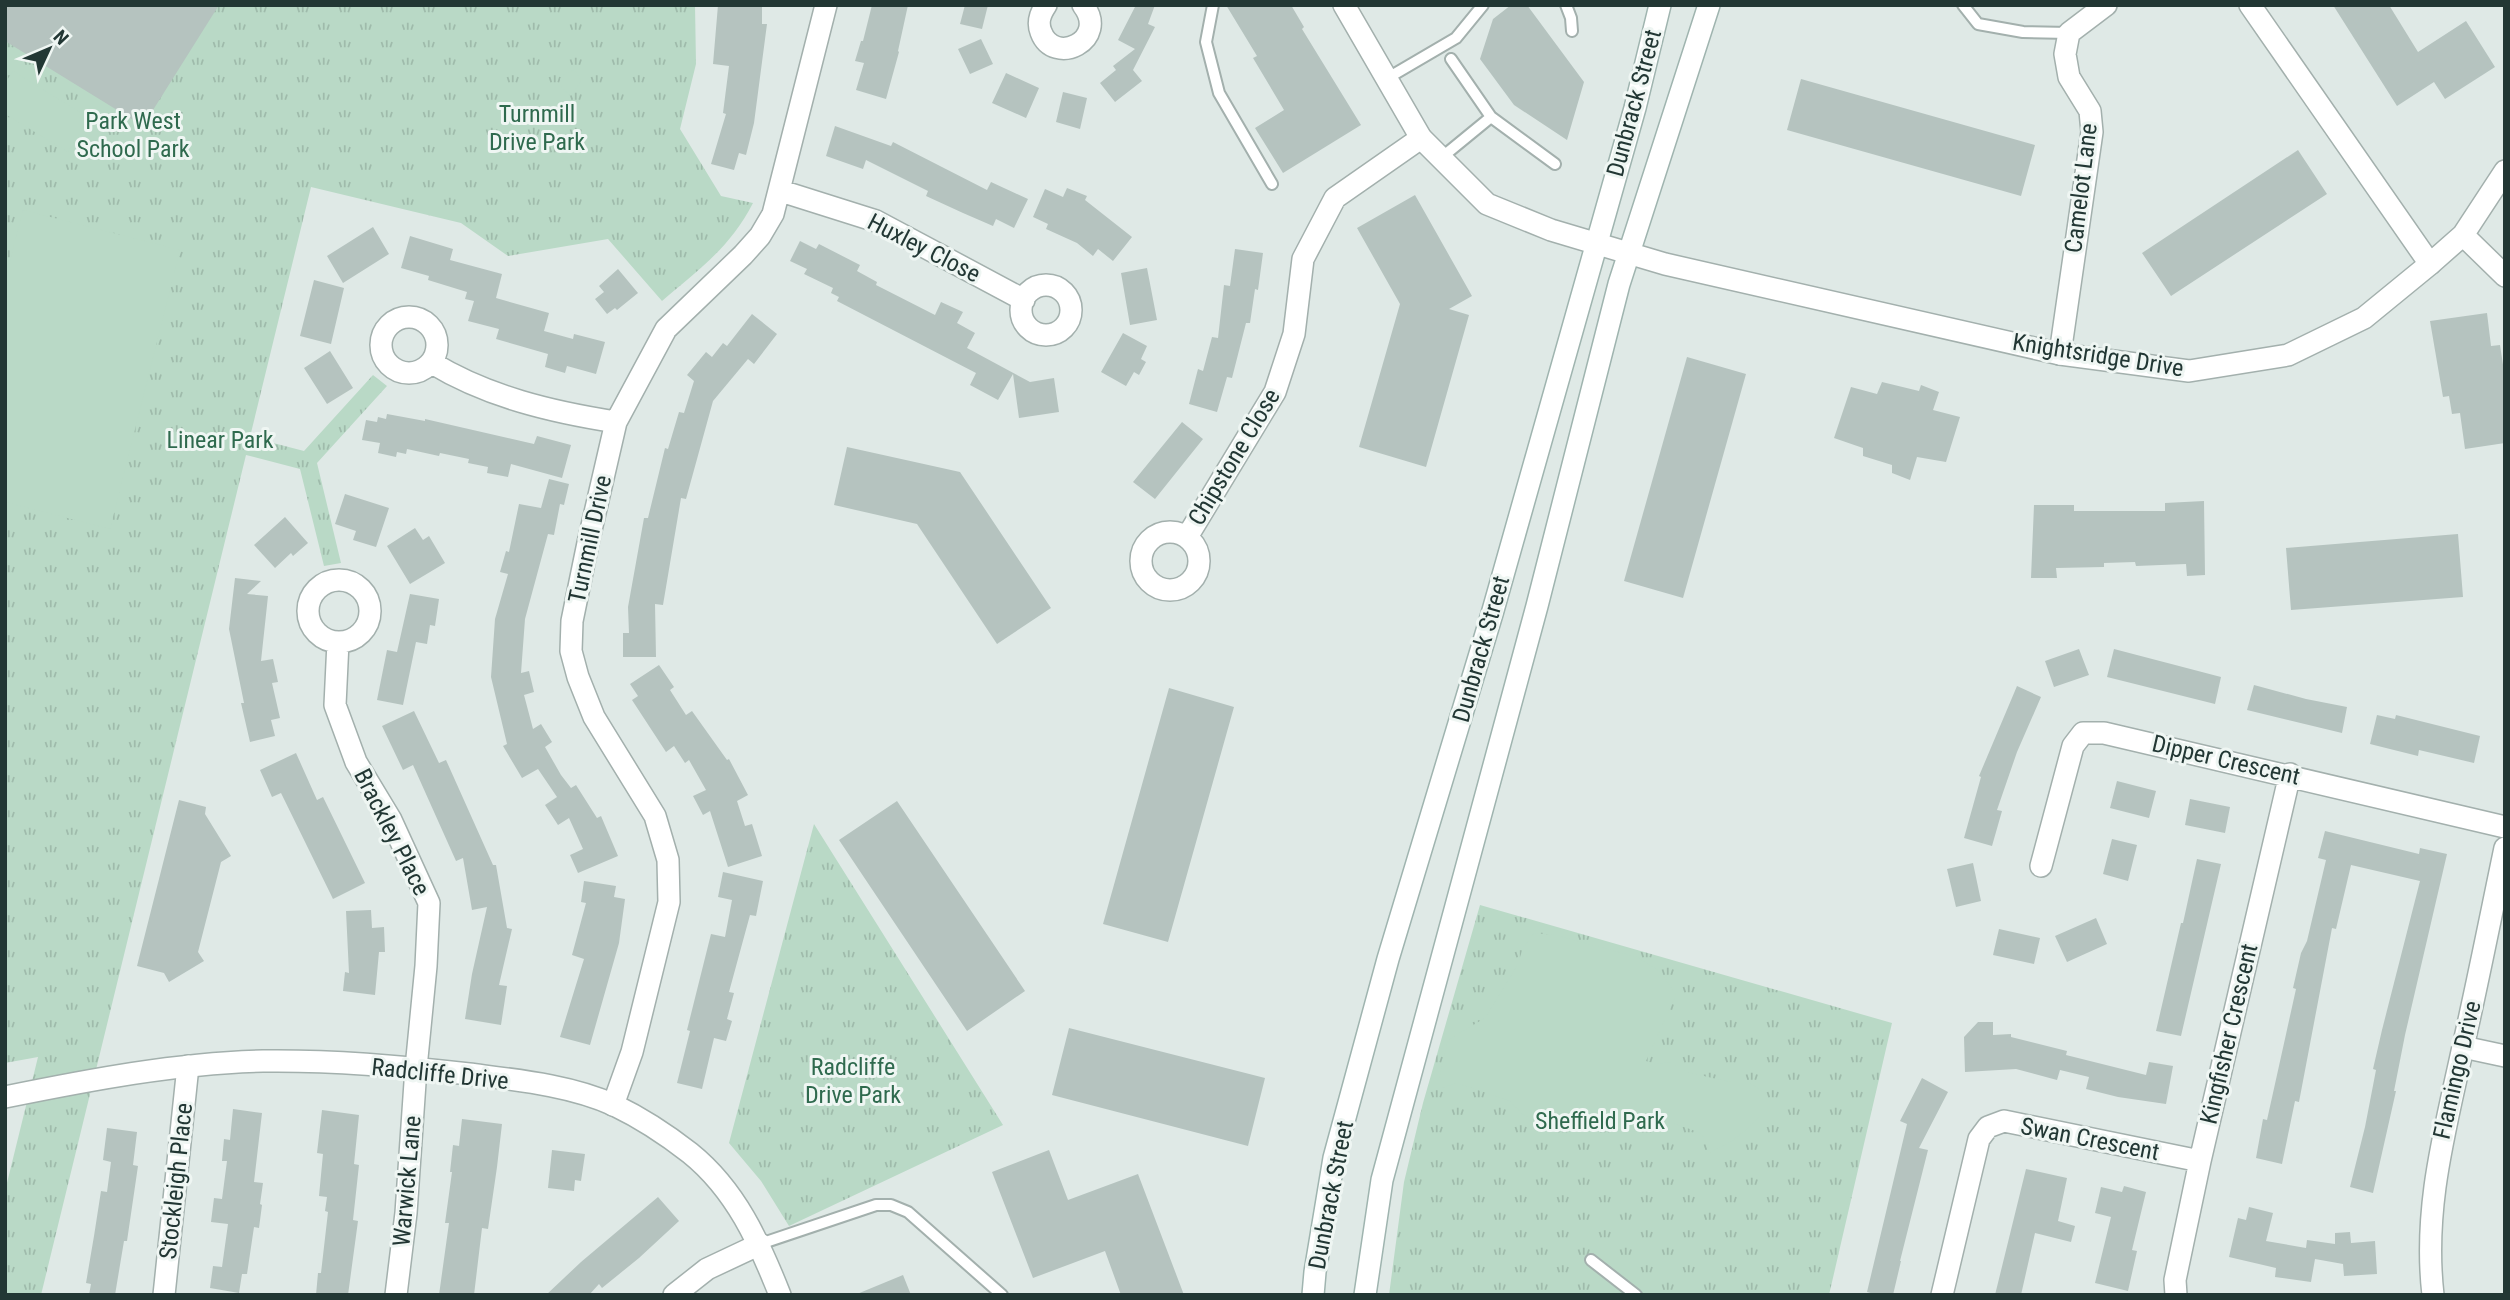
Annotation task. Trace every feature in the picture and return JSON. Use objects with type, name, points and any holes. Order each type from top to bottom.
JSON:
[{"type":"street","name":"Turnmill Drive","points":[[613,1105],[632,1052],[669,902],[668,860],[655,816],[594,718],[571,651],[572,621],[616,422],[666,328],[760,236],[773,214],[781,191],[826,5]]},
{"type":"street","points":[[1046,5],[1039,21],[1040,29],[1049,43],[1065,48],[1080,43],[1090,30],[1089,14],[1083,5]]},
{"type":"street","name":"Knightsridge Drive","points":[[1344,5],[1421,138],[1487,204],[1551,230],[1665,264],[2060,354],[2189,371],[2288,355],[2364,318],[2430,264],[2463,235],[2505,171]]},
{"type":"street","name":"Dunbrack Street","points":[[1313,1295],[1334,1158],[1388,960],[1492,614],[1635,108],[1660,5]]},
{"type":"street","name":"Dunbrack Street","points":[[1365,1295],[1382,1180],[1538,607],[1628,253],[1709,5]]},
{"type":"street","points":[[2069,33],[2106,5]]},
{"type":"street","points":[[2250,5],[2430,264]]},
{"type":"street","name":"Camelot Lane","points":[[2060,354],[2092,132],[2090,111],[2069,77],[2066,54],[2069,33]]},
{"type":"street","name":"Chipstone Close","points":[[1187,537],[1275,392],[1294,334],[1303,259],[1335,198],[1421,138]]},
{"type":"street","name":"Huxley Close","points":[[781,191],[876,221],[1024,300]]},
{"type":"street","points":[[2463,235],[2505,276]]},
{"type":"street","points":[[432,363],[461,380],[498,394],[560,413],[616,422]]},
{"type":"street","name":"Brackley Place","points":[[338,642],[335,705],[356,762],[391,820],[429,903],[416,1068]]},
{"type":"street","name":"Dipper Crescent","points":[[2041,866],[2073,746],[2083,733],[2104,733],[2505,827]]},
{"type":"street","name":"Kingfisher Crescent","points":[[2176,1295],[2175,1280],[2200,1161],[2290,775]]},
{"type":"street","name":"Flamingo Drive","points":[[2433,1295],[2429,1260],[2431,1212],[2438,1159],[2505,848]]},
{"type":"street","points":[[2463,1046],[2505,1056]]},
{"type":"street","name":"Radcliffe Drive","points":[[5,1097],[188,1066],[263,1062],[416,1068],[496,1077],[571,1091],[613,1105],[656,1128],[692,1155],[723,1186],[745,1216],[760,1244],[780,1295]]},
{"type":"street","name":"Stockleigh Place","points":[[164,1295],[188,1066]]},
{"type":"street","name":"Warwick Lane","points":[[396,1295],[406,1213],[416,1068]]},
{"type":"street","name":"Swan Crescent","points":[[1942,1295],[1979,1139],[1988,1127],[2004,1121],[2200,1161]]},
{"type":"street","points":[[674,1295],[707,1269],[760,1244]]},
{"type":"lane","points":[[1213,5],[1206,42],[1219,93],[1272,184]]},
{"type":"lane","points":[[1387,79],[1456,38],[1483,5]]},
{"type":"lane","points":[[1566,5],[1572,31]]},
{"type":"lane","points":[[1963,5],[1978,24],[2023,32],[2069,33]]},
{"type":"lane","points":[[1451,59],[1490,117],[1555,164]]},
{"type":"lane","points":[[1441,158],[1490,117]]},
{"type":"lane","points":[[760,1244],[876,1205],[891,1205],[908,1212],[1002,1295]]},
{"type":"lane","points":[[1591,1259],[1636,1295]]},
{"type":"green space","points":[[5,5],[695,5],[696,64],[680,129],[721,196],[753,203],[724,245],[662,301],[608,239],[508,256],[461,223],[311,187],[250,437],[304,451],[373,375],[387,386],[317,463],[341,563],[324,566],[300,469],[246,455],[41,1295],[5,1295],[5,1191],[38,1057],[5,1063]]},
{"type":"green space","points":[[575,70],[581,81],[571,96],[562,88],[560,79],[565,73]]},
{"type":"green space","points":[[13,71],[89,118],[68,152],[5,114],[5,83]]},
{"type":"green space","points":[[23,210],[180,250],[110,529],[5,502],[5,280]]},
{"type":"green space","name":"Radcliffe Drive Park","points":[[814,824],[1003,1125],[789,1226],[761,1181],[729,1143]]},
{"type":"green space","name":"Sheffield Park","points":[[1480,905],[1892,1023],[1829,1295],[1389,1295],[1404,1182],[1423,1103]]},
{"type":"green space","points":[[1534,933],[1555,935],[1637,957],[1661,972],[1676,995],[1646,1061],[1656,1064],[1670,1062],[1688,1072],[1731,1082],[1749,1082],[1767,1095],[1760,1116],[1732,1141],[1709,1153],[1702,1134],[1668,1122],[1627,1115],[1604,1116],[1569,1132],[1522,1114],[1510,1101],[1456,1083],[1442,1088],[1439,1079],[1448,1040],[1485,1018]]},
{"type":"building","points":[[5,5],[219,5],[143,126],[5,41]]},
{"type":"building","points":[[718,5],[762,5],[762,24],[767,24],[754,123],[746,155],[739,153],[734,170],[711,164],[726,114],[723,113],[729,66],[713,64]]},
{"type":"building","points":[[872,5],[908,5],[886,99],[856,90],[864,63],[855,61]]},
{"type":"building","points":[[965,5],[988,5],[982,29],[960,24]]},
{"type":"building","points":[[1136,5],[1155,5],[1148,24],[1155,27],[1133,70],[1142,81],[1115,102],[1100,83],[1116,70],[1113,66],[1135,49],[1118,40]]},
{"type":"building","points":[[1226,5],[1291,5],[1304,27],[1302,29],[1361,125],[1283,173],[1255,128],[1284,110],[1253,58],[1257,56]]},
{"type":"building","points":[[1511,5],[1527,5],[1584,82],[1567,140],[1514,105],[1480,59],[1493,19]]},
{"type":"building","points":[[2333,5],[2389,5],[2418,52],[2466,21],[2495,67],[2445,99],[2434,82],[2397,106]]},
{"type":"building","points":[[981,39],[993,64],[970,74],[958,49]]},
{"type":"building","points":[[1006,73],[1039,88],[1026,118],[992,103]]},
{"type":"building","points":[[1801,79],[2035,145],[2021,196],[1787,130]]},
{"type":"building","points":[[1063,92],[1087,98],[1080,129],[1056,122]]},
{"type":"building","points":[[835,126],[891,146],[893,142],[987,190],[991,182],[1028,199],[1014,228],[996,219],[993,226],[926,196],[928,191],[866,160],[863,169],[826,156]]},
{"type":"building","points":[[2298,150],[2327,194],[2171,296],[2142,253]]},
{"type":"building","points":[[1067,188],[1087,196],[1085,200],[1132,237],[1113,261],[1098,249],[1093,256],[1077,243],[1046,229],[1048,224],[1033,217],[1045,189],[1063,197]]},
{"type":"building","points":[[1415,195],[1472,296],[1449,309],[1469,315],[1426,467],[1359,447],[1400,304],[1357,228]]},
{"type":"building","points":[[373,227],[389,254],[343,283],[327,256]]},
{"type":"building","points":[[410,236],[453,249],[450,260],[502,274],[496,298],[549,313],[544,331],[573,339],[574,334],[605,342],[596,374],[567,366],[565,373],[545,367],[548,354],[496,339],[499,329],[468,321],[474,301],[465,299],[467,292],[401,268]]},
{"type":"building","points":[[800,241],[816,249],[819,244],[860,265],[857,271],[877,282],[876,285],[935,315],[941,302],[963,312],[957,323],[975,333],[967,348],[1030,382],[1054,378],[1059,412],[1019,418],[1013,374],[998,400],[970,385],[976,373],[837,301],[839,297],[831,293],[833,288],[804,274],[807,269],[790,261]]},
{"type":"building","points":[[1235,249],[1263,253],[1250,323],[1246,323],[1232,378],[1227,377],[1217,412],[1189,404],[1198,369],[1203,371],[1212,337],[1218,338],[1224,285],[1230,286]]},
{"type":"building","points":[[1147,268],[1157,320],[1130,325],[1121,273]]},
{"type":"building","points":[[618,269],[638,293],[617,310],[615,308],[607,314],[595,299],[604,292],[599,286]]},
{"type":"building","points":[[314,280],[344,288],[331,344],[300,336]]},
{"type":"building","points":[[2487,313],[2491,346],[2500,345],[2505,378],[2505,443],[2465,449],[2460,413],[2452,414],[2449,396],[2443,397],[2430,321]]},
{"type":"building","points":[[752,314],[777,334],[754,364],[748,359],[713,401],[686,499],[681,498],[663,605],[655,604],[656,657],[623,657],[623,633],[629,633],[628,607],[644,518],[648,518],[665,448],[668,449],[679,412],[684,413],[694,381],[687,375],[706,352],[712,357],[723,343],[727,346]]},
{"type":"building","points":[[1123,333],[1147,346],[1141,359],[1146,362],[1139,375],[1134,372],[1126,386],[1101,372]]},
{"type":"building","points":[[330,351],[353,388],[327,404],[304,368]]},
{"type":"building","points":[[1687,357],[1746,374],[1683,598],[1624,581]]},
{"type":"building","points":[[1882,382],[1919,391],[1921,385],[1939,392],[1933,410],[1960,417],[1946,462],[1917,457],[1910,480],[1892,473],[1892,465],[1863,456],[1863,448],[1834,438],[1851,387],[1877,394]]},
{"type":"building","points":[[387,414],[425,419],[534,444],[537,436],[571,445],[562,478],[511,464],[508,477],[487,473],[488,467],[468,463],[469,459],[440,453],[439,456],[407,449],[406,454],[397,452],[396,457],[378,453],[380,443],[362,440],[366,420],[377,422],[378,417],[386,419]]},
{"type":"building","points":[[1182,422],[1203,439],[1155,499],[1133,482]]},
{"type":"building","points":[[847,447],[960,472],[1051,608],[997,644],[917,524],[834,505]]},
{"type":"building","points":[[549,479],[569,484],[564,505],[560,504],[554,535],[548,534],[525,619],[521,673],[529,671],[534,692],[524,695],[533,729],[541,724],[552,742],[545,747],[561,775],[571,788],[576,785],[597,818],[601,816],[618,856],[578,873],[570,855],[583,849],[569,818],[558,825],[545,805],[557,797],[538,769],[522,778],[503,746],[507,744],[491,677],[495,619],[508,574],[500,572],[506,551],[509,552],[519,504],[541,508]]},
{"type":"building","points":[[345,494],[389,508],[376,547],[353,540],[356,531],[335,524]]},
{"type":"building","points":[[2204,501],[2205,575],[2187,576],[2186,564],[2136,566],[2135,562],[2104,563],[2104,567],[2056,568],[2057,578],[2031,578],[2034,505],[2074,505],[2074,511],[2165,511],[2165,503]]},
{"type":"building","points":[[285,517],[308,543],[293,556],[291,553],[275,568],[254,545]]},
{"type":"building","points":[[415,528],[423,540],[429,536],[445,563],[410,584],[387,546]]},
{"type":"building","points":[[2458,534],[2463,597],[2291,610],[2286,548]]},
{"type":"building","points":[[235,578],[261,581],[247,594],[268,596],[261,661],[273,659],[278,682],[272,683],[280,718],[271,720],[275,736],[250,742],[229,629]]},
{"type":"building","points":[[410,594],[439,599],[435,626],[430,625],[427,644],[416,642],[403,705],[377,700],[387,650],[397,652]]},
{"type":"building","points":[[2079,649],[2089,675],[2054,687],[2045,661]]},
{"type":"building","points":[[2114,649],[2221,677],[2215,704],[2107,677]]},
{"type":"building","points":[[659,665],[674,687],[670,690],[686,715],[692,711],[727,760],[729,759],[748,795],[737,801],[745,826],[752,824],[762,856],[728,867],[710,811],[703,815],[693,796],[706,790],[689,760],[685,763],[674,746],[666,752],[632,700],[638,696],[630,684]]},
{"type":"building","points":[[2254,685],[2347,707],[2342,733],[2247,710]]},
{"type":"building","points":[[2017,686],[2041,697],[2017,752],[1997,810],[2002,811],[1992,846],[1964,838],[1981,777],[1979,776]]},
{"type":"building","points":[[1169,688],[1234,707],[1168,942],[1103,924]]},
{"type":"building","points":[[414,711],[439,763],[446,760],[493,865],[496,865],[507,928],[512,929],[499,985],[507,986],[501,1025],[465,1019],[487,907],[472,910],[463,858],[456,861],[413,765],[403,770],[382,726]]},
{"type":"building","points":[[2377,715],[2395,719],[2396,715],[2480,736],[2474,763],[2419,750],[2418,756],[2370,744]]},
{"type":"building","points":[[296,753],[317,800],[323,797],[365,883],[333,899],[281,793],[272,797],[260,770]]},
{"type":"building","points":[[2117,781],[2156,791],[2149,818],[2110,808]]},
{"type":"building","points":[[2190,799],[2230,807],[2225,833],[2185,825]]},
{"type":"building","points":[[179,800],[206,807],[205,814],[231,856],[221,862],[198,952],[204,961],[169,982],[164,973],[137,966]]},
{"type":"building","points":[[897,801],[1025,991],[967,1031],[839,840]]},
{"type":"building","points":[[2325,831],[2419,854],[2420,848],[2447,854],[2405,1035],[2396,1091],[2373,1193],[2350,1187],[2365,1127],[2376,1070],[2373,1069],[2420,881],[2351,865],[2336,929],[2332,928],[2299,1102],[2295,1101],[2282,1164],[2256,1158],[2263,1119],[2267,1120],[2296,989],[2293,988],[2301,953],[2307,941],[2326,860],[2318,858]]},
{"type":"building","points":[[2112,839],[2137,845],[2128,881],[2103,874]]},
{"type":"building","points":[[2197,859],[2221,864],[2181,1036],[2156,1031]]},
{"type":"building","points":[[1973,863],[1981,901],[1956,907],[1947,869]]},
{"type":"building","points":[[723,872],[763,881],[756,916],[750,915],[729,992],[734,993],[727,1019],[732,1021],[726,1041],[714,1038],[702,1089],[677,1083],[711,934],[725,937],[732,900],[718,897]]},
{"type":"building","points":[[584,881],[616,886],[614,897],[625,899],[619,943],[590,1045],[560,1037],[584,959],[572,955],[586,903],[581,902]]},
{"type":"building","points":[[371,910],[372,928],[384,927],[385,952],[379,952],[375,995],[343,991],[345,972],[349,973],[346,911]]},
{"type":"building","points":[[2096,918],[2107,944],[2067,962],[2055,936]]},
{"type":"building","points":[[1999,929],[2040,938],[2034,964],[1993,955]]},
{"type":"building","points":[[1978,1022],[1993,1022],[1993,1035],[2011,1034],[2011,1037],[2067,1051],[2066,1055],[2146,1075],[2149,1062],[2173,1066],[2166,1104],[2086,1089],[2089,1077],[2060,1070],[2057,1080],[2016,1069],[1965,1072],[1964,1037]]},
{"type":"building","points":[[1069,1028],[1265,1078],[1248,1146],[1052,1095]]},
{"type":"building","points":[[1922,1078],[1948,1092],[1919,1148],[1928,1150],[1893,1295],[1878,1295],[1867,1292],[1907,1124],[1900,1121]]},
{"type":"building","points":[[233,1109],[262,1113],[254,1182],[263,1183],[262,1205],[259,1228],[254,1227],[247,1274],[242,1274],[239,1293],[210,1288],[213,1266],[222,1267],[228,1224],[211,1222],[214,1198],[222,1199],[227,1161],[222,1161],[224,1139],[230,1140]]},
{"type":"building","points":[[322,1110],[359,1115],[354,1164],[359,1165],[353,1220],[358,1221],[348,1295],[316,1295],[328,1212],[325,1211],[327,1197],[319,1196],[323,1154],[317,1153]]},
{"type":"building","points":[[462,1119],[502,1124],[497,1167],[488,1229],[482,1228],[474,1295],[439,1295],[449,1223],[445,1223],[453,1145],[459,1146]]},
{"type":"building","points":[[107,1128],[137,1132],[133,1165],[138,1166],[127,1241],[124,1241],[115,1295],[89,1295],[91,1284],[86,1283],[101,1191],[107,1192],[111,1162],[103,1160]]},
{"type":"building","points":[[552,1150],[585,1154],[581,1181],[575,1180],[574,1191],[548,1188]]},
{"type":"building","points":[[1049,1150],[1068,1200],[1138,1174],[1184,1295],[1121,1295],[1105,1251],[1033,1278],[992,1172]]},
{"type":"building","points":[[2026,1169],[2067,1178],[2058,1221],[2075,1226],[2071,1242],[2035,1233],[2021,1295],[1995,1295]]},
{"type":"building","points":[[2124,1186],[2146,1192],[2132,1250],[2137,1251],[2128,1291],[2095,1283],[2111,1217],[2095,1213],[2101,1187],[2122,1192]]},
{"type":"building","points":[[658,1197],[679,1221],[639,1258],[602,1288],[599,1284],[589,1295],[546,1295],[581,1262]]},
{"type":"building","points":[[2249,1207],[2273,1213],[2266,1241],[2306,1248],[2307,1240],[2335,1244],[2335,1233],[2350,1232],[2351,1243],[2375,1241],[2377,1274],[2344,1276],[2343,1264],[2315,1259],[2311,1282],[2275,1277],[2276,1268],[2229,1257],[2238,1218],[2246,1220]]},
{"type":"building","points":[[903,1275],[911,1295],[857,1295],[857,1294]]},
{"type":"park label","name":"Turnmill Drive Park","points":[[537,128]]},
{"type":"park label","name":"Park West School Park","points":[[133,135]]},
{"type":"park label","name":"Linear Park","points":[[220,440]]}]
